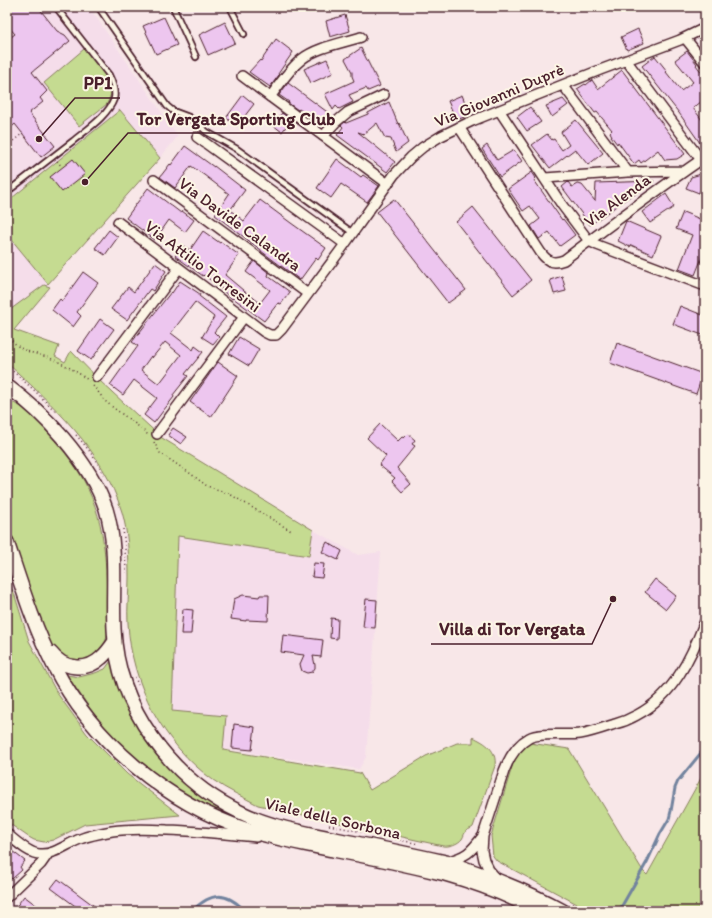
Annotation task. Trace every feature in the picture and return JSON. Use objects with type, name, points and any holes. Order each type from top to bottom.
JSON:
[{"type":"street","name":"Via Giovanni Duprè","points":[[270,335],[276,335],[279,333],[388,184],[401,167],[414,154],[435,140],[459,127],[600,70],[685,38],[705,28]]},
{"type":"street","points":[[270,97],[295,65],[305,56],[360,37]]},
{"type":"street","points":[[685,38],[705,63]]},
{"type":"street","points":[[626,60],[703,158]]},
{"type":"street","points":[[242,76],[388,184]]},
{"type":"street","points":[[563,85],[628,172]]},
{"type":"street","points":[[323,136],[348,112],[384,95]]},
{"type":"street","points":[[499,110],[562,205],[589,241],[705,286]]},
{"type":"street","name":"Via Alenda","points":[[459,127],[541,253],[547,260],[554,262],[564,260],[703,158]]},
{"type":"street","points":[[197,137],[345,244]]},
{"type":"street","points":[[544,178],[628,172],[684,171]]},
{"type":"street","name":"Via Davide Calandra","points":[[154,180],[308,294]]},
{"type":"street","name":"Via Attilio Torresini","points":[[118,222],[270,335]]},
{"type":"street","points":[[98,377],[179,268]]},
{"type":"street","points":[[157,434],[244,317]]},
{"type":"street","name":"Viale della Sorbona","points":[[7,386],[34,407],[53,426],[80,458],[96,484],[110,524],[114,550],[113,604],[115,641],[121,672],[138,713],[151,736],[177,768],[212,797],[241,813],[271,824],[446,862],[568,908]]},
{"type":"street","points":[[7,395],[20,395]]},
{"type":"street","name":"Viale della Sorbona","points":[[7,542],[11,562],[43,644],[58,673],[76,701],[100,732],[117,749],[139,769],[172,793],[210,814],[247,829],[283,839],[445,874],[502,894],[538,911]]},
{"type":"street","points":[[497,880],[489,870],[484,860],[482,851],[483,836],[508,761],[513,752],[530,737],[540,735],[581,734],[598,730],[632,718],[646,710],[666,693],[683,670],[697,643],[705,622]]},
{"type":"street","points":[[43,644],[62,664],[81,667],[93,664],[97,661],[105,654],[115,641]]},
{"type":"street","points":[[7,897],[48,854],[75,841],[96,834],[123,830],[152,829],[186,830],[283,839]]},
{"type":"street","points":[[7,834],[33,853],[48,854]]},
{"type":"street","points":[[446,862],[466,855],[483,836]]},
{"type":"lane","points":[[7,192],[102,117],[114,100],[115,90],[109,76],[56,7]]},
{"type":"lane","points":[[99,7],[167,106],[173,111],[189,118],[207,132],[237,149],[353,233]]},
{"type":"lane","points":[[173,7],[196,57]]},
{"type":"lane","points":[[230,7],[244,34]]},
{"type":"path","points":[[7,146],[23,133]]},
{"type":"path","points":[[7,366],[31,386],[55,411]]},
{"type":"path","points":[[73,432],[98,464],[107,481]]},
{"type":"path","points":[[122,526],[126,576]]},
{"type":"path","points":[[135,676],[138,686]]},
{"type":"path","points":[[329,825],[421,844]]},
{"type":"path","points":[[568,908],[584,911]]},
{"type":"shaded area","points":[[7,7],[89,7],[178,136],[160,158],[120,110],[7,202]]},
{"type":"shaded area","points":[[7,234],[50,287],[14,330],[7,342]]},
{"type":"shaded area","points":[[313,530],[358,555],[381,552],[366,757],[359,769],[223,749],[172,711],[178,536],[309,556]]},
{"type":"green space","points":[[84,49],[109,79],[112,88],[107,104],[79,126],[44,83]]},
{"type":"green space","points":[[120,110],[160,158],[48,284],[7,234],[7,202]]},
{"type":"green space","points":[[44,285],[50,287],[14,330],[59,346],[55,356],[65,362],[71,351],[100,381],[162,438],[313,530],[309,556],[178,536],[172,711],[226,716],[223,750],[360,773],[370,790],[426,756],[457,743],[473,743],[473,737],[490,748],[494,756],[495,766],[473,827],[465,832],[462,839],[456,844],[451,846],[443,846],[258,805],[213,780],[179,749],[165,731],[143,690],[130,646],[128,617],[129,570],[127,536],[122,512],[113,490],[102,468],[75,430],[42,395],[7,363],[7,312]]},
{"type":"green space","points":[[7,401],[20,406],[31,414],[71,460],[88,489],[95,507],[100,524],[105,561],[107,636],[100,651],[88,660],[73,661],[66,659],[51,645],[27,587],[7,528]]},
{"type":"green space","points":[[7,581],[14,593],[29,641],[57,693],[87,734],[127,774],[180,815],[85,824],[53,840],[44,842],[34,840],[7,822]]},
{"type":"green space","points":[[111,661],[127,709],[151,749],[194,790],[213,804],[241,820],[204,804],[169,784],[122,746],[102,724],[67,675],[79,677],[95,673],[105,669]]},
{"type":"green space","points":[[530,743],[569,749],[643,871],[647,875],[705,771],[705,911],[590,911],[497,861],[493,856],[491,836],[515,757]]},
{"type":"building","points":[[10,7],[38,7],[57,31],[65,35],[70,41],[32,72],[47,91],[40,98],[43,102],[29,113],[55,146],[41,157],[15,124],[7,131],[7,40],[15,34],[7,25],[7,10]]},
{"type":"building","points":[[345,15],[350,31],[330,37],[326,21]]},
{"type":"building","points":[[164,17],[177,45],[156,54],[143,26]]},
{"type":"building","points":[[225,22],[235,43],[208,55],[199,35]]},
{"type":"building","points":[[638,29],[644,43],[627,50],[621,37]]},
{"type":"building","points":[[276,39],[293,52],[270,87],[249,72],[260,60],[261,61]]},
{"type":"building","points":[[361,48],[380,86],[368,91],[366,88],[349,95],[353,102],[339,109],[336,106],[333,110],[325,94],[354,81],[352,72],[345,59]]},
{"type":"building","points":[[687,51],[705,77],[705,99],[693,108],[705,124],[705,150],[679,113],[642,66],[655,56],[681,91],[693,82],[675,60]]},
{"type":"building","points":[[327,59],[333,73],[311,83],[304,69]]},
{"type":"building","points":[[622,70],[685,154],[677,159],[665,160],[658,150],[641,163],[639,160],[634,164],[618,142],[617,144],[611,136],[610,132],[612,130],[597,112],[595,113],[577,89],[585,84],[586,85],[592,80],[598,89]]},
{"type":"building","points":[[288,83],[330,114],[322,126],[288,103],[289,102],[279,95]]},
{"type":"building","points":[[243,95],[254,104],[237,126],[226,118]]},
{"type":"building","points":[[462,95],[470,115],[456,120],[448,101]]},
{"type":"building","points":[[563,99],[568,105],[552,117],[546,106]]},
{"type":"building","points":[[389,102],[408,143],[396,152],[391,139],[385,138],[377,123],[364,134],[358,132],[395,162],[387,172],[337,135],[343,127],[341,125],[345,122],[346,123],[368,114]]},
{"type":"building","points":[[530,107],[541,122],[527,131],[517,117]]},
{"type":"building","points":[[282,113],[291,120],[282,132],[273,125]]},
{"type":"building","points":[[576,120],[603,153],[588,165],[575,149],[550,168],[532,145],[547,134],[552,140],[554,139],[562,150],[569,145],[561,132]]},
{"type":"building","points":[[487,145],[497,160],[514,150],[522,161],[500,177],[482,149]]},
{"type":"building","points":[[185,146],[245,190],[230,210],[244,221],[260,200],[326,248],[318,260],[316,258],[300,280],[215,215],[229,194],[204,175],[191,166],[175,188],[160,177]]},
{"type":"building","points":[[73,159],[85,174],[62,192],[50,177]]},
{"type":"building","points":[[337,159],[361,177],[363,175],[379,186],[367,202],[341,184],[331,198],[317,188]]},
{"type":"building","points":[[532,172],[536,178],[534,180],[562,220],[563,219],[575,235],[560,246],[549,232],[539,239],[531,226],[540,219],[530,206],[523,211],[508,189]]},
{"type":"building","points":[[701,174],[705,176],[705,179],[699,193],[686,188],[691,177]]},
{"type":"building","points":[[654,181],[590,225],[562,187],[568,182],[572,187],[577,184],[582,185],[595,201],[596,183]]},
{"type":"building","points":[[148,188],[181,213],[182,211],[194,220],[185,232],[169,220],[155,240],[126,218]]},
{"type":"building","points":[[666,194],[674,207],[650,223],[642,212]]},
{"type":"building","points":[[394,199],[466,290],[448,303],[377,212]]},
{"type":"building","points":[[473,207],[531,280],[513,295],[456,222]]},
{"type":"building","points":[[683,212],[705,221],[705,250],[695,275],[679,269],[692,235],[676,229]]},
{"type":"building","points":[[626,221],[661,236],[653,255],[618,241]]},
{"type":"building","points":[[109,230],[118,237],[105,255],[95,248]]},
{"type":"building","points":[[203,231],[239,255],[225,275],[250,296],[260,303],[270,290],[246,272],[254,261],[269,273],[268,276],[290,292],[281,304],[278,303],[264,321],[233,298],[232,299],[204,275],[203,276],[175,256],[183,246],[190,250]]},
{"type":"building","points":[[155,263],[166,271],[153,291],[150,289],[127,320],[111,309],[128,287],[134,292]]},
{"type":"building","points":[[83,272],[98,283],[77,312],[81,316],[73,327],[52,310],[60,299],[62,301]]},
{"type":"building","points":[[562,276],[566,291],[554,294],[550,280]]},
{"type":"building","points":[[180,281],[200,294],[199,296],[226,317],[214,332],[219,337],[213,344],[202,337],[214,317],[195,302],[171,333],[193,350],[195,346],[203,352],[185,374],[188,376],[154,423],[144,415],[157,398],[134,380],[123,395],[110,385],[138,346],[132,342],[171,292],[172,293]],"holes":[[[165,342],[181,355],[159,384],[141,370],[151,356],[152,358]]]},
{"type":"building","points":[[680,306],[705,316],[705,336],[673,324]]},
{"type":"building","points":[[100,319],[114,329],[91,360],[78,351]]},
{"type":"building","points":[[239,337],[259,349],[249,366],[229,354]]},
{"type":"building","points":[[617,343],[703,374],[696,394],[610,363]]},
{"type":"building","points":[[218,362],[238,376],[211,417],[190,402]]},
{"type":"building","points":[[380,424],[398,441],[408,434],[415,440],[412,444],[415,446],[397,468],[411,484],[402,492],[392,481],[395,478],[379,465],[386,456],[367,438]]},
{"type":"building","points":[[173,428],[187,437],[181,444],[168,435]]},
{"type":"building","points":[[327,542],[342,551],[338,560],[322,552]]},
{"type":"building","points":[[314,563],[324,564],[322,578],[312,577]]},
{"type":"building","points":[[655,579],[676,596],[666,609],[645,592]]},
{"type":"building","points":[[243,595],[259,597],[260,595],[269,595],[268,621],[231,619],[234,599]]},
{"type":"building","points":[[366,599],[377,600],[375,628],[363,627]]},
{"type":"building","points":[[183,609],[193,610],[191,634],[181,634]]},
{"type":"building","points":[[331,618],[338,619],[337,639],[330,638]]},
{"type":"building","points":[[283,635],[323,640],[321,657],[313,656],[315,668],[312,672],[307,673],[302,671],[300,664],[304,655],[281,652]]},
{"type":"building","points":[[234,724],[255,727],[252,750],[232,748]]},
{"type":"building","points":[[12,851],[25,861],[20,867],[22,870],[12,879],[7,874],[7,857]]},
{"type":"building","points":[[58,879],[101,911],[82,911],[51,888]]},
{"type":"building","points":[[24,896],[44,911],[13,911]]},
{"type":"waterway","points":[[619,911],[647,862],[669,819],[675,788],[678,781],[705,748]]},
{"type":"waterway","points":[[192,911],[206,900],[218,896],[231,900],[245,911]]},
{"type":"place","name":"PP1","points":[[39,139]]},
{"type":"place","name":"Tor Vergata Sporting Club","points":[[85,182]]},
{"type":"place","name":"Villa di Tor Vergata","points":[[613,599]]}]
